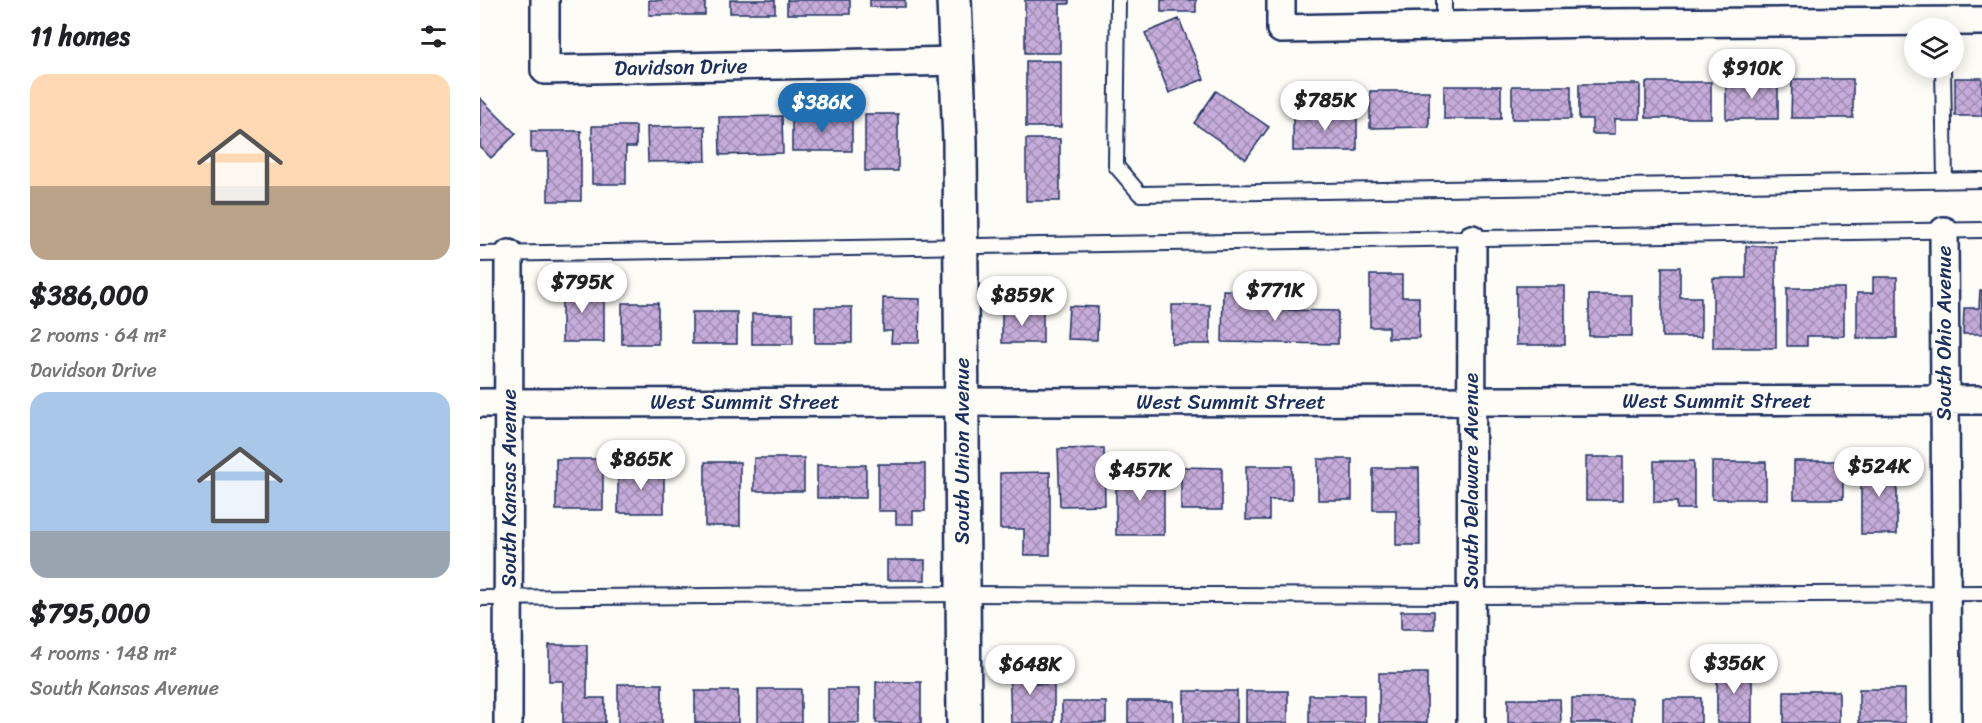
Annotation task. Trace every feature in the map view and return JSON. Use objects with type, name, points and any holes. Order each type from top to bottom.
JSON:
[{"type":"main road","name":"South Union Avenue","points":[[954,0],[961,244],[963,723]]},
{"type":"street","name":"Davidson Drive","points":[[545,0],[545,70],[957,61]]},
{"type":"street","points":[[1281,0],[1281,28],[1444,13],[1910,11],[1926,18]]},
{"type":"street","points":[[1964,23],[1982,21]]},
{"type":"street","name":"South Ohio Avenue","points":[[1944,231],[1947,723]]},
{"type":"street","name":"South Delaware Avenue","points":[[1471,723],[1472,239]]},
{"type":"street","name":"South Kansas Avenue","points":[[508,723],[509,254]]},
{"type":"street","name":"West Summit Street","points":[[480,403],[1982,400]]},
{"type":"lane","points":[[1118,0],[1116,166],[1140,194],[1982,180]]},
{"type":"lane","points":[[1943,78],[1945,181]]},
{"type":"lane","points":[[480,254],[961,244],[1472,239],[1982,230]]},
{"type":"lane","points":[[480,598],[962,594],[1471,596],[1982,593]]},
{"type":"building","points":[[649,0],[705,0],[705,15],[649,15]]},
{"type":"building","points":[[730,0],[775,0],[775,13],[730,13]]},
{"type":"building","points":[[787,0],[850,0],[850,14],[787,14]]},
{"type":"building","points":[[870,0],[905,0],[905,7],[870,7]]},
{"type":"building","points":[[1025,0],[1069,0],[1069,4],[1060,4],[1060,53],[1025,53]]},
{"type":"building","points":[[1161,0],[1196,0],[1196,12],[1161,12]]},
{"type":"building","points":[[1179,19],[1204,79],[1169,93],[1145,33]]},
{"type":"building","points":[[1026,61],[1061,61],[1061,127],[1026,127]]},
{"type":"building","points":[[1955,78],[1982,78],[1982,116],[1955,116]]},
{"type":"building","points":[[1792,79],[1853,79],[1853,118],[1791,118]]},
{"type":"building","points":[[1726,81],[1778,81],[1778,119],[1726,119]]},
{"type":"building","points":[[1646,82],[1711,82],[1711,118],[1646,118]]},
{"type":"building","points":[[1579,84],[1640,84],[1640,119],[1615,119],[1615,134],[1592,134],[1592,119],[1579,119]]},
{"type":"building","points":[[1444,86],[1501,86],[1501,119],[1444,119]]},
{"type":"building","points":[[1512,86],[1571,86],[1571,119],[1512,119]]},
{"type":"building","points":[[1216,91],[1269,127],[1246,159],[1194,123]]},
{"type":"building","points":[[1370,91],[1429,91],[1429,127],[1370,128]]},
{"type":"building","points":[[480,98],[516,134],[491,158],[480,147]]},
{"type":"building","points":[[1293,112],[1357,112],[1357,151],[1293,151]]},
{"type":"building","points":[[865,114],[898,114],[898,171],[865,171]]},
{"type":"building","points":[[782,116],[783,153],[720,155],[719,117]]},
{"type":"building","points":[[792,116],[852,116],[852,151],[792,151]]},
{"type":"building","points":[[592,126],[636,126],[636,147],[626,147],[626,184],[592,184]]},
{"type":"building","points":[[705,126],[706,161],[648,162],[647,127]]},
{"type":"building","points":[[531,131],[581,131],[581,201],[548,201],[548,152],[531,152]]},
{"type":"building","points":[[1026,139],[1060,139],[1060,201],[1026,201]]},
{"type":"building","points":[[1746,246],[1776,246],[1776,348],[1713,348],[1713,278],[1746,278]]},
{"type":"building","points":[[1662,267],[1680,267],[1680,297],[1701,297],[1701,337],[1662,337]]},
{"type":"building","points":[[1370,275],[1402,275],[1402,297],[1419,297],[1419,338],[1388,338],[1388,327],[1370,327]]},
{"type":"building","points":[[1873,277],[1897,277],[1897,338],[1857,338],[1857,293],[1873,293]]},
{"type":"building","points":[[562,284],[595,284],[595,300],[604,300],[604,342],[562,342]]},
{"type":"building","points":[[1516,286],[1565,286],[1565,345],[1516,345]]},
{"type":"building","points":[[1787,288],[1844,288],[1844,336],[1807,336],[1807,346],[1787,346]]},
{"type":"building","points":[[1223,290],[1246,291],[1246,300],[1281,301],[1281,310],[1338,311],[1338,344],[1222,342]]},
{"type":"building","points":[[1980,290],[1982,290],[1982,334],[1963,334],[1964,308],[1979,308]]},
{"type":"building","points":[[1589,295],[1632,295],[1632,336],[1589,336]]},
{"type":"building","points":[[883,298],[920,299],[919,343],[891,343],[892,331],[883,331]]},
{"type":"building","points":[[622,303],[658,303],[658,344],[622,344]]},
{"type":"building","points":[[1172,305],[1210,305],[1210,344],[1172,344]]},
{"type":"building","points":[[1069,306],[1098,307],[1097,340],[1067,339]]},
{"type":"building","points":[[815,307],[852,307],[852,343],[815,343]]},
{"type":"building","points":[[1002,311],[1043,311],[1043,343],[1002,343]]},
{"type":"building","points":[[692,312],[737,312],[737,344],[692,344]]},
{"type":"building","points":[[752,314],[793,314],[793,344],[752,344]]},
{"type":"building","points":[[1104,448],[1105,505],[1060,506],[1058,449]]},
{"type":"building","points":[[1586,457],[1623,457],[1623,500],[1586,500]]},
{"type":"building","points":[[754,458],[804,458],[804,491],[754,491]]},
{"type":"building","points":[[556,459],[603,459],[603,510],[556,510]]},
{"type":"building","points":[[1318,459],[1352,459],[1352,500],[1318,500]]},
{"type":"building","points":[[1654,461],[1694,461],[1694,509],[1677,509],[1677,502],[1654,502]]},
{"type":"building","points":[[1794,461],[1843,461],[1843,499],[1794,499]]},
{"type":"building","points":[[705,462],[740,462],[740,526],[705,526]]},
{"type":"building","points":[[1712,462],[1766,462],[1766,499],[1712,499]]},
{"type":"building","points":[[1861,462],[1897,462],[1897,534],[1861,534]]},
{"type":"building","points":[[878,464],[925,464],[925,511],[913,511],[913,524],[896,524],[896,511],[878,511]]},
{"type":"building","points":[[817,465],[866,465],[866,498],[817,498]]},
{"type":"building","points":[[1246,466],[1292,466],[1292,500],[1269,500],[1269,520],[1246,520]]},
{"type":"building","points":[[1181,467],[1222,468],[1222,510],[1181,510]]},
{"type":"building","points":[[1373,468],[1419,468],[1420,545],[1396,545],[1396,510],[1373,510]]},
{"type":"building","points":[[618,469],[664,469],[664,513],[618,513]]},
{"type":"building","points":[[1116,469],[1164,469],[1164,535],[1116,535]]},
{"type":"building","points":[[1050,472],[1050,555],[1024,555],[1024,529],[1000,529],[1000,473]]},
{"type":"building","points":[[887,560],[925,560],[925,580],[887,580]]},
{"type":"building","points":[[1401,611],[1434,611],[1434,629],[1401,629]]},
{"type":"building","points":[[549,645],[587,645],[587,698],[605,698],[605,723],[563,723],[563,681],[549,681]]},
{"type":"building","points":[[1009,663],[1036,663],[1036,684],[1054,683],[1054,723],[1011,723]]},
{"type":"building","points":[[1717,667],[1752,667],[1752,723],[1717,723]]},
{"type":"building","points":[[1379,673],[1427,673],[1427,723],[1379,723]]},
{"type":"building","points":[[876,682],[921,682],[921,723],[876,723]]},
{"type":"building","points":[[618,684],[662,684],[662,723],[618,723]]},
{"type":"building","points":[[758,689],[801,689],[801,723],[758,723]]},
{"type":"building","points":[[828,689],[859,689],[859,723],[828,723]]},
{"type":"building","points":[[1859,689],[1905,689],[1905,723],[1859,723]]},
{"type":"building","points":[[695,691],[738,691],[738,723],[695,723]]},
{"type":"building","points":[[1184,691],[1237,691],[1237,723],[1184,723]]},
{"type":"building","points":[[1246,691],[1288,691],[1288,723],[1246,723]]},
{"type":"building","points":[[1784,691],[1839,691],[1839,723],[1784,723]]},
{"type":"building","points":[[1309,695],[1364,695],[1364,723],[1309,723]]},
{"type":"building","points":[[1572,698],[1632,698],[1632,723],[1572,723]]},
{"type":"building","points":[[1663,698],[1701,698],[1701,723],[1663,723]]},
{"type":"building","points":[[1508,699],[1560,699],[1561,723],[1508,723]]},
{"type":"building","points":[[1128,701],[1173,701],[1173,723],[1128,723]]},
{"type":"building","points":[[1062,702],[1106,702],[1106,723],[1062,723]]}]
